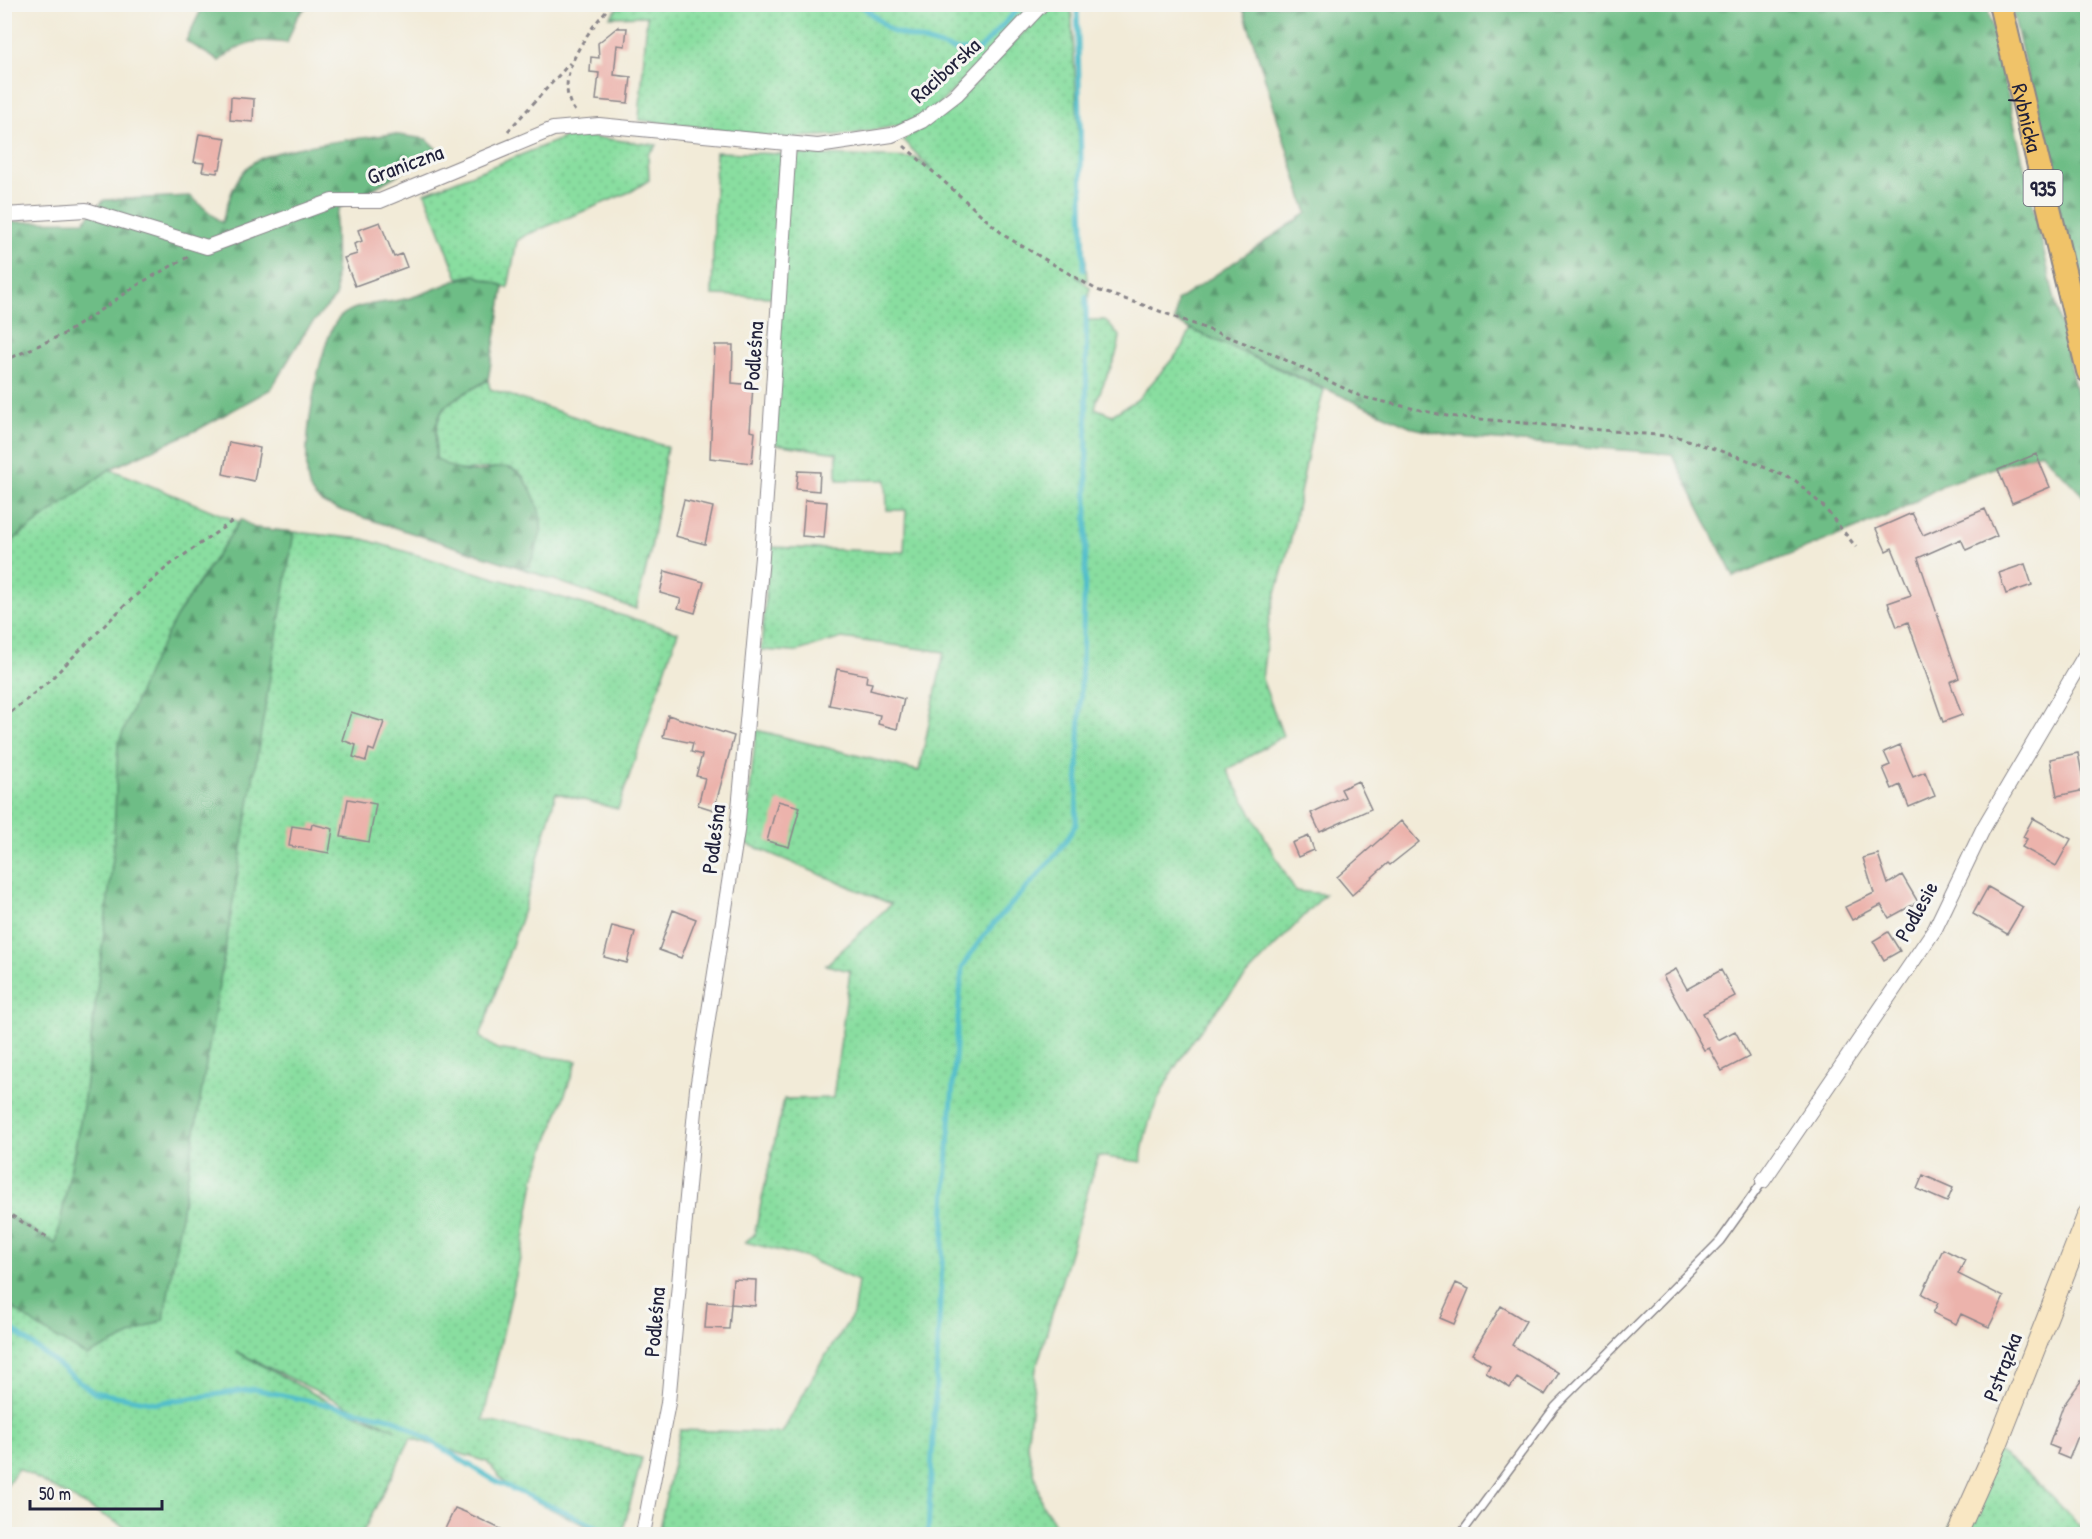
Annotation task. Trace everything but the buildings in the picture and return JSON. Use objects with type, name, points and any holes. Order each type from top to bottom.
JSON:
[{"type":"main road","name":"Rybnicka","points":[[2000,4],[2088,371]]},
{"type":"main road","name":"Pstrązka","points":[[1957,1534],[1997,1445],[2088,1214]]},
{"type":"street","name":"Raciborska","points":[[789,144],[818,146],[892,135],[922,121],[957,94],[1042,4]]},
{"type":"street","name":"Graniczna","points":[[207,247],[332,201],[380,201],[553,129],[599,125],[789,144]]},
{"type":"street","name":"Podleśna","points":[[643,1534],[668,1403],[697,1089],[736,831],[762,557],[789,144]]},
{"type":"street","points":[[4,215],[86,210],[207,247]]},
{"type":"street","name":"Podlesie","points":[[1763,1180],[1935,928],[1984,827],[2088,650]]},
{"type":"lane","points":[[1461,1534],[1555,1407],[1720,1241],[1763,1180]]},
{"type":"path","points":[[484,156],[570,63],[612,4]]},
{"type":"path","points":[[570,63],[568,102],[578,116],[599,125]]},
{"type":"path","points":[[892,135],[956,195],[1005,236],[1097,290],[1271,353],[1362,397],[1447,416],[1678,437],[1745,459],[1796,481],[1823,506],[1856,547]]},
{"type":"path","points":[[4,361],[66,333],[144,281],[207,247]]},
{"type":"path","points":[[4,718],[48,682],[167,567],[234,520]]},
{"type":"path","points":[[4,1211],[47,1238]]},
{"type":"green space","points":[[204,4],[308,5],[297,17],[287,43],[258,41],[243,45],[219,61],[186,41]]},
{"type":"green space","points":[[621,4],[1041,5],[922,121],[853,134],[782,138],[639,120],[647,16],[610,17]]},
{"type":"green space","points":[[1050,5],[1071,5],[1087,281],[1075,276],[1090,287],[1085,323],[1088,320],[1105,320],[1120,337],[1116,356],[1095,408],[1112,415],[1137,400],[1182,348],[1191,329],[1324,390],[1310,443],[1290,543],[1269,619],[1262,679],[1283,736],[1227,770],[1295,891],[1325,894],[1240,983],[1185,1052],[1164,1088],[1148,1125],[1141,1162],[1098,1156],[1036,1369],[1027,1444],[1042,1504],[1062,1534],[658,1534],[680,1430],[782,1433],[820,1364],[853,1315],[858,1281],[804,1257],[745,1242],[754,1235],[784,1099],[833,1098],[850,971],[826,965],[891,904],[745,843],[756,730],[919,771],[944,652],[842,638],[794,652],[761,650],[770,547],[904,552],[906,510],[887,510],[886,480],[837,480],[837,453],[769,443],[773,297],[712,295],[716,152],[915,158],[934,172],[903,140],[952,107]]},
{"type":"green space","points":[[1242,5],[1987,5],[2087,439],[2087,500],[2041,452],[1943,485],[1897,512],[1734,577],[1672,454],[1448,436],[1414,428],[1175,322],[1177,301],[1307,213]]},
{"type":"green space","points":[[2011,5],[2087,5],[2087,316],[2068,248]]},
{"type":"green space","points":[[391,134],[426,139],[439,151],[339,208],[335,224],[336,297],[307,329],[271,389],[199,429],[110,469],[5,546],[4,222],[84,221],[104,200],[190,196],[222,223],[229,198],[237,181],[247,167],[254,162],[266,156],[300,147]]},
{"type":"green space","points":[[584,136],[657,145],[648,154],[649,180],[632,191],[526,235],[517,241],[508,288],[474,275],[458,278],[425,193],[566,137]]},
{"type":"green space","points":[[474,275],[504,286],[488,380],[445,407],[437,426],[436,458],[448,466],[466,472],[508,467],[523,478],[537,505],[541,523],[539,539],[529,566],[518,567],[334,508],[322,502],[312,493],[308,480],[308,432],[312,403],[325,349],[332,329],[340,317],[355,309],[414,297]]},
{"type":"green space","points":[[488,380],[490,389],[667,447],[651,549],[636,609],[518,567],[529,566],[539,531],[533,499],[522,475],[497,468],[459,470],[436,458],[437,426],[445,407]]},
{"type":"green space","points":[[110,469],[254,528],[363,539],[678,632],[618,809],[556,793],[523,913],[480,1037],[497,1049],[577,1061],[535,1176],[523,1245],[483,1420],[642,1458],[622,1534],[603,1534],[510,1489],[487,1462],[411,1438],[362,1534],[137,1534],[18,1468],[5,1488],[5,546]],"holes":[[[235,1351],[396,1430],[333,1404]]]},
{"type":"green space","points":[[241,519],[254,528],[294,532],[164,1319],[87,1356],[38,1327],[5,1302],[5,1214],[56,1244],[83,1106],[113,857],[118,744],[148,671],[176,617]]},
{"type":"green space","points":[[1987,1446],[2016,1464],[2053,1497],[2087,1534],[1946,1534]]},
{"type":"waterway","points":[[860,4],[891,31],[958,51],[980,49],[1023,4]]},
{"type":"waterway","points":[[1077,4],[1084,270]]},
{"type":"waterway","points":[[928,1534],[948,1149],[962,968],[988,930],[1050,862],[1076,824],[1087,517],[1086,297]]},
{"type":"waterway","points":[[4,1323],[93,1392],[157,1403],[254,1389],[395,1419],[497,1482],[613,1534]]}]
